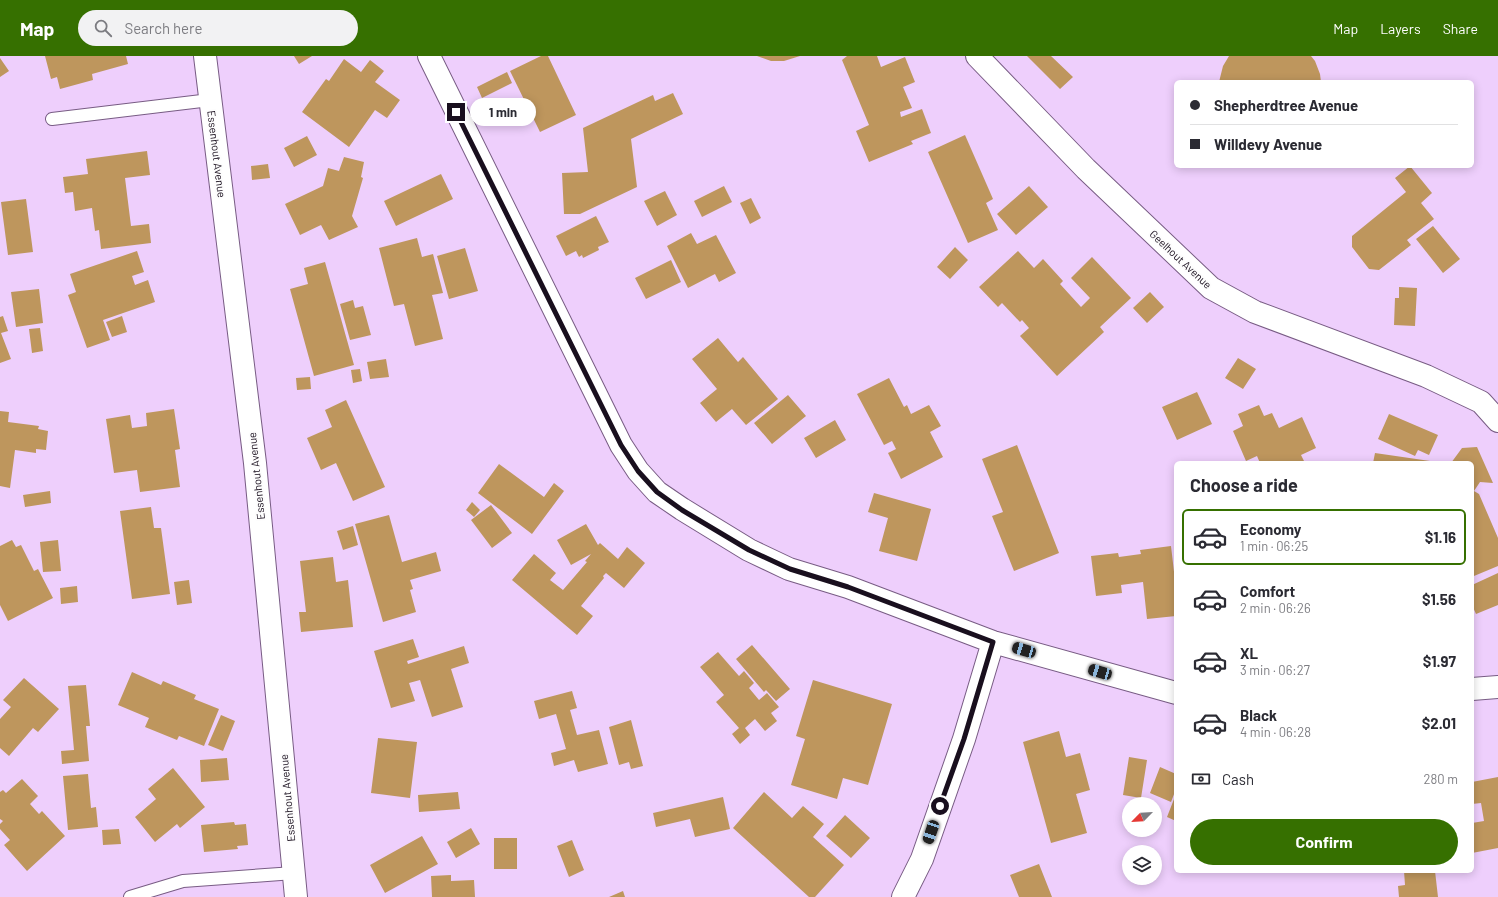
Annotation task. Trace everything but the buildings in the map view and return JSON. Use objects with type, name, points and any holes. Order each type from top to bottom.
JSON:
[{"type":"street","name":"Essenhout Avenue","points":[[205,56],[255,463],[296,897]]},
{"type":"street","points":[[428,56],[621,445],[638,471],[657,492],[682,510],[749,550],[790,569],[848,587],[993,642],[1174,692]]},
{"type":"street","name":"Geelhout Avenue","points":[[977,56],[1086,169],[1211,288],[1255,312],[1426,376],[1481,402],[1498,421]]},
{"type":"street","points":[[903,897],[922,859],[964,739],[993,642]]},
{"type":"street","points":[[1474,689],[1498,687]]},
{"type":"lane","points":[[52,119],[210,100]]},
{"type":"lane","points":[[130,897],[183,881],[294,873]]},
{"type":"route","points":[[456,112],[621,445],[638,471],[657,492],[682,510],[749,550],[790,569],[848,587],[993,642],[964,739],[940,806]]}]
